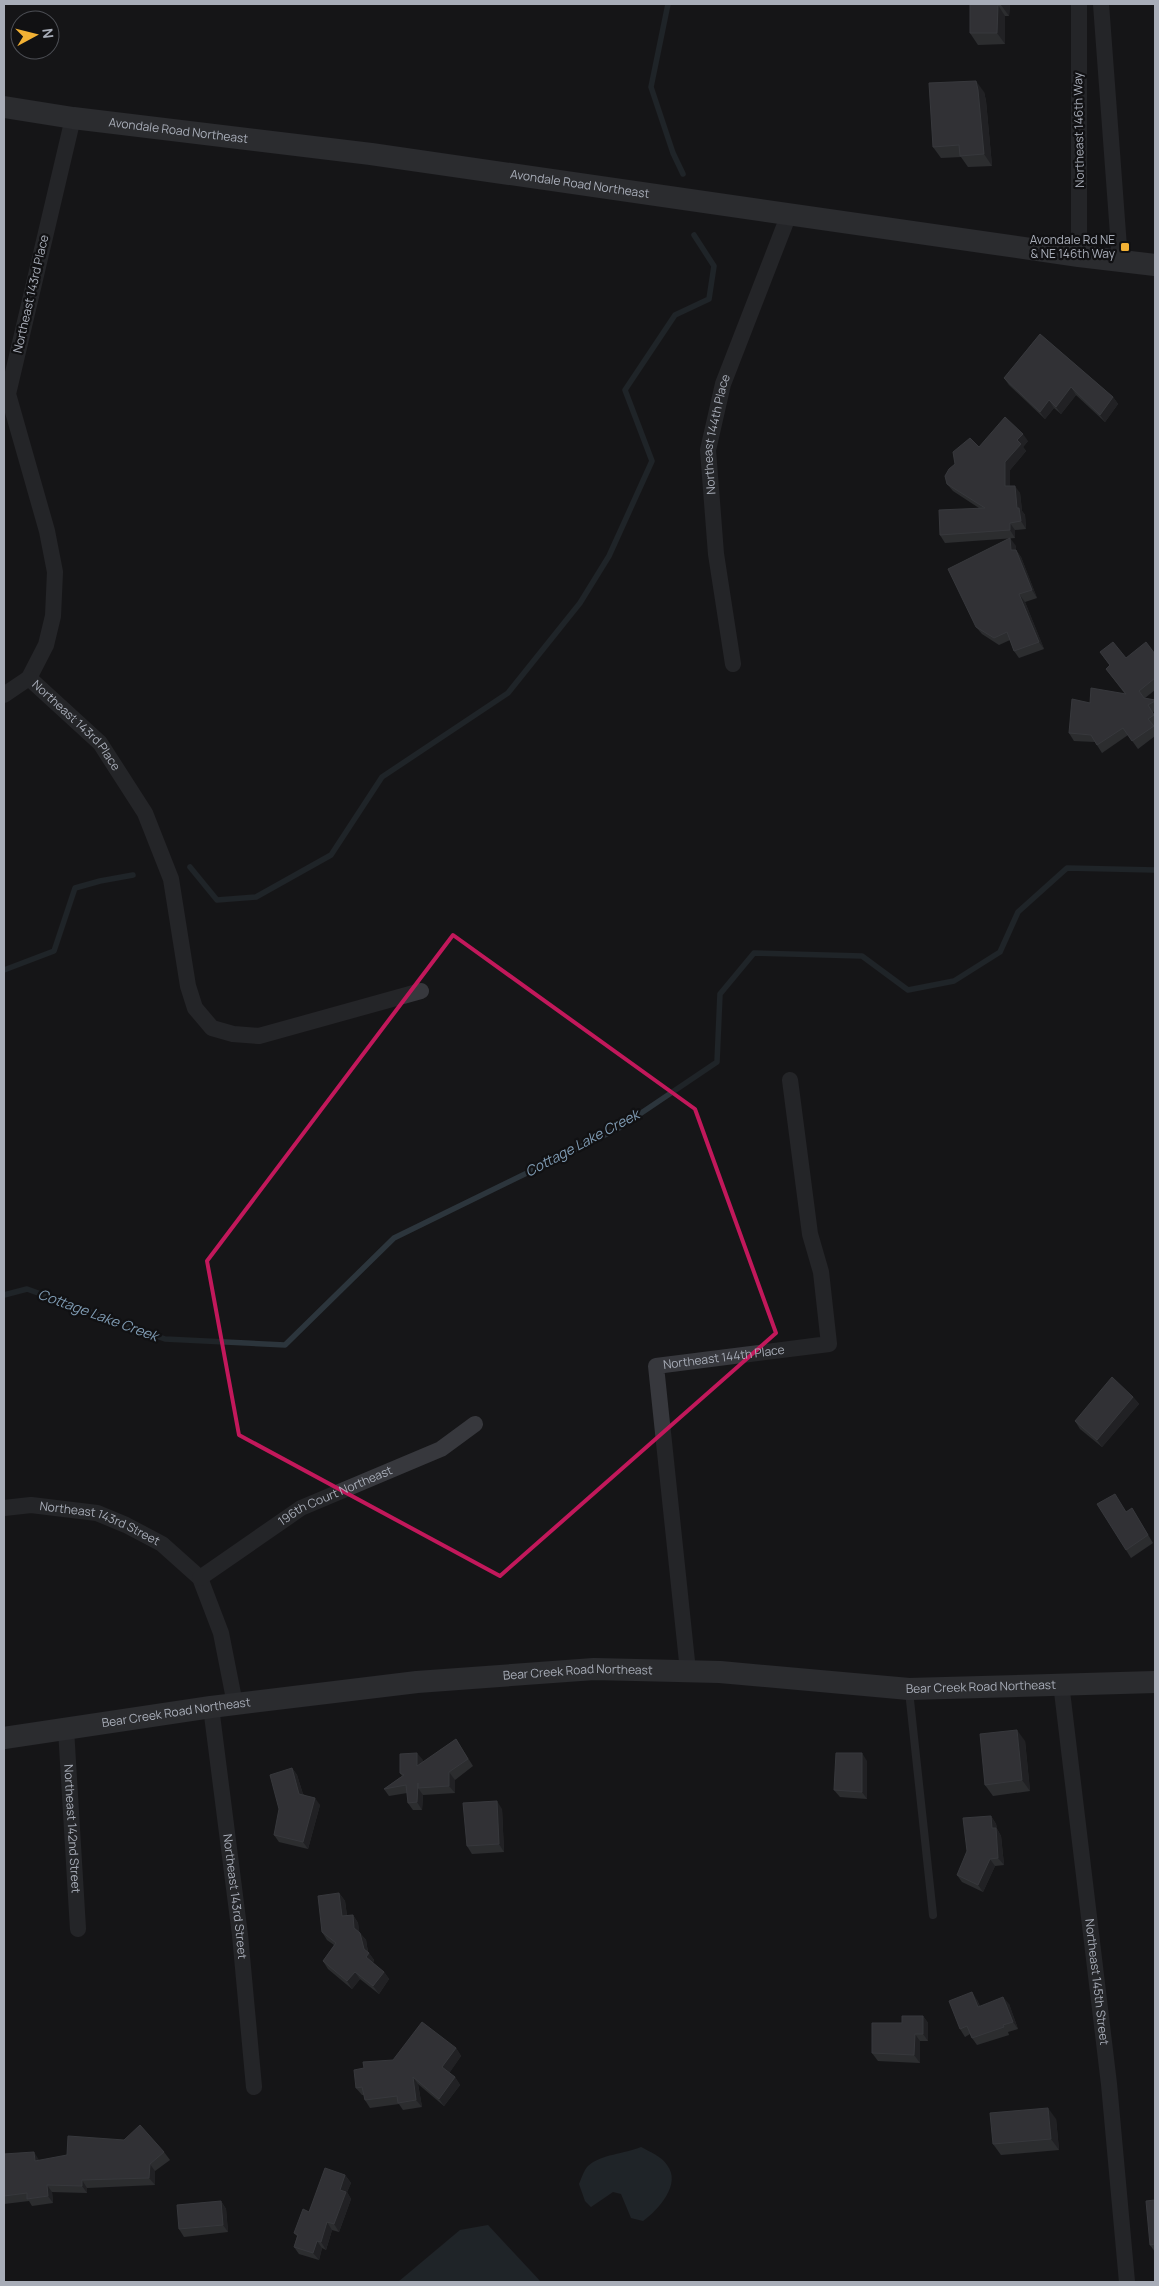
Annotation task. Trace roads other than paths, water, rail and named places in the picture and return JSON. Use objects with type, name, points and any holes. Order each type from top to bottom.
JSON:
[{"type":"main road","name":"Avondale Road Northeast","points":[[4,107],[73,118],[371,154],[1079,256],[1155,265]]},
{"type":"main road","name":"Bear Creek Road Northeast","points":[[4,1738],[234,1704],[485,1675],[594,1669],[688,1671],[800,1677],[909,1689],[1061,1683],[1155,1682]]},
{"type":"street","name":"Northeast 146th Way","points":[[1079,4],[1079,256]]},
{"type":"street","points":[[1101,4],[1104,8],[1120,261]]},
{"type":"street","name":"Northeast 143rd Place","points":[[73,118],[6,393],[47,530],[55,572],[53,616],[46,645],[29,678],[100,743],[145,812],[171,879],[191,993],[196,1008],[212,1028],[234,1034],[259,1036],[421,990]]},
{"type":"street","name":"Northeast 144th Place","points":[[733,664],[716,554],[708,450],[723,384],[789,214]]},
{"type":"street","points":[[4,695],[29,678]]},
{"type":"street","name":"Northeast 144th Place","points":[[688,1671],[656,1366],[829,1344],[821,1272],[810,1234],[790,1080]]},
{"type":"street","name":"196th Court Northeast","points":[[200,1578],[301,1508],[441,1449],[475,1424]]},
{"type":"street","name":"Northeast 143rd Street","points":[[4,1508],[31,1505],[97,1513],[126,1524],[162,1544],[200,1578],[221,1633],[234,1704]]},
{"type":"street","name":"Northeast 145th Street","points":[[1061,1683],[1109,2084],[1127,2282]]},
{"type":"street","name":"Northeast 143rd Street","points":[[211,1707],[240,1935],[254,2087]]},
{"type":"street","name":"Northeast 142nd Street","points":[[66,1729],[78,1929]]},
{"type":"lane","points":[[909,1689],[934,1915]]},
{"type":"waterway","points":[[668,4],[651,87],[673,153],[683,174]]},
{"type":"waterway","points":[[190,867],[217,900],[256,897],[331,855],[382,777],[508,693],[580,603],[609,556],[652,461],[625,390],[675,315],[709,299],[714,266],[694,235]]},
{"type":"waterway","name":"Cottage Lake Creek","points":[[4,1295],[27,1289],[165,1339],[285,1345],[394,1238],[619,1128],[717,1062],[720,994],[754,953],[862,956],[908,990],[954,981],[1000,952],[1018,912],[1067,868],[1155,870]]},
{"type":"waterway","points":[[4,970],[54,951],[75,888],[133,875]]},
{"type":"place","name":"Avondale Rd NE & NE 146th Way","points":[[1125,247]]}]
